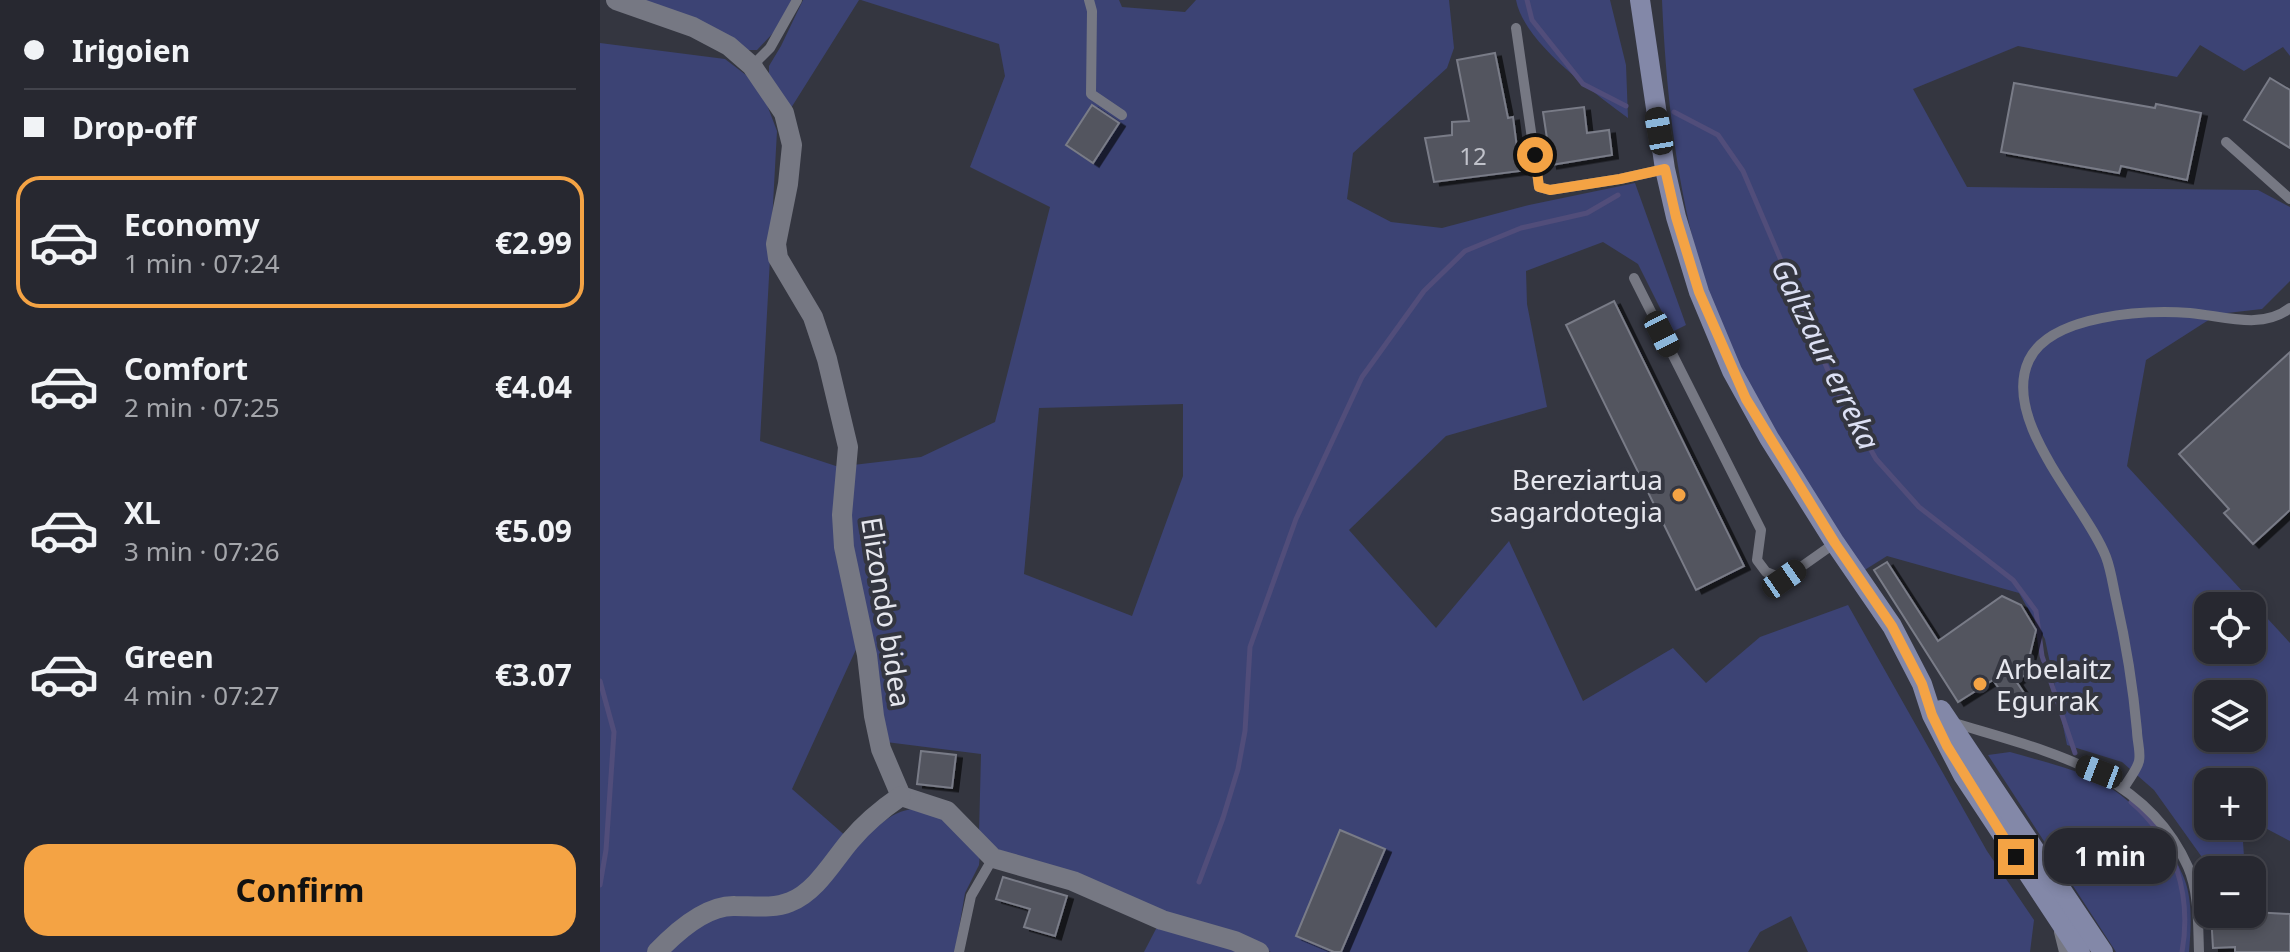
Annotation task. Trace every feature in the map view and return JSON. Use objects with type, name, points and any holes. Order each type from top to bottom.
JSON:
[{"type":"main road","points":[[1640,0],[1665,169],[1692,269],[1732,371],[1769,438],[1892,626],[1922,684],[2103,952]]},
{"type":"main road","points":[[1922,684],[1932,715],[1963,775],[2080,952]]},
{"type":"main road","points":[[1994,788],[2003,814],[2093,952]]},
{"type":"street","name":"Elizondo bidea","points":[[616,0],[693,27],[729,46],[752,66],[784,113],[792,145],[776,244],[778,258],[813,317],[827,359],[848,447],[842,515],[844,547],[865,643],[881,749],[901,796]]},
{"type":"street","points":[[657,952],[701,915],[731,905],[761,907],[791,902],[813,886],[879,811],[901,796],[947,811],[993,858],[1073,881],[1162,920],[1235,941],[1259,952]]},
{"type":"lane","points":[[752,66],[770,48],[797,0]]},
{"type":"lane","points":[[1089,0],[1092,11],[1091,94],[1122,115]]},
{"type":"lane","points":[[1516,28],[1539,187],[1550,190],[1665,169]]},
{"type":"lane","points":[[2226,142],[2290,199]]},
{"type":"lane","points":[[1634,278],[1761,530],[1757,560],[1766,572],[1784,579],[1835,543]]},
{"type":"lane","points":[[2124,788],[2139,762],[2132,672],[2107,558],[2038,441],[2023,388],[2028,362],[2039,344],[2059,331],[2090,320],[2164,312],[2256,321],[2272,320],[2290,308]]},
{"type":"lane","points":[[1949,721],[2060,757],[2099,772],[2124,788],[2169,834],[2189,869],[2198,915],[2199,952]]},
{"type":"lane","points":[[959,952],[971,896],[993,858]]},
{"type":"lane","points":[[2047,904],[2064,952]]},
{"type":"shaded area","points":[[634,0],[792,0],[775,31],[757,50],[745,50]]},
{"type":"shaded area","points":[[803,0],[859,0],[791,108],[769,74],[769,66]]},
{"type":"shaded area","points":[[861,0],[1119,0],[1122,7],[1185,12],[1196,0],[1449,0],[1454,48],[1447,68],[1353,153],[1347,199],[1391,222],[1442,228],[1529,205],[1635,183],[1686,325],[1672,332],[1638,264],[1603,242],[1526,271],[1527,304],[1547,407],[1446,436],[1349,530],[1436,628],[1509,541],[1583,701],[1673,648],[1706,683],[1760,637],[1848,605],[1987,851],[2034,920],[2030,952],[1808,952],[1791,916],[1760,932],[1748,952],[1271,952],[1222,931],[997,853],[979,834],[981,754],[886,742],[850,545],[853,465],[921,457],[995,422],[1050,207],[970,167],[1005,76],[999,44]],"holes":[[[1183,404],[1183,476],[1132,616],[1024,574],[1039,408]]]},
{"type":"shaded area","points":[[1516,0],[1610,0],[1626,65],[1628,118],[1580,81],[1546,49],[1532,33]]},
{"type":"shaded area","points":[[1662,0],[2290,0],[2290,56],[2283,47],[2244,71],[2200,45],[2177,77],[2018,46],[1913,89],[1967,187],[2258,190],[2290,207],[2290,281],[2262,309],[2218,314],[2146,360],[2127,466],[2243,592],[2194,592],[2194,664],[2266,664],[2266,617],[2290,643],[2290,841],[2266,828],[2266,768],[2194,768],[2194,840],[2243,840],[2244,856],[2201,856],[2154,790],[2122,762],[2067,745],[2045,639],[2019,593],[1887,556],[1863,571],[1754,394],[1718,320],[1687,214],[1670,107]]},
{"type":"shaded area","points":[[600,43],[725,59],[746,75],[764,97],[777,131],[760,441],[839,467],[858,645],[792,789],[856,845],[885,820],[919,808],[944,817],[958,830],[980,853],[979,865],[965,893],[955,952],[600,952]]},
{"type":"shaded area","points":[[2010,752],[2090,777],[2115,791],[2146,818],[2172,854],[2187,887],[2191,915],[2189,952],[2116,952],[1988,755]]},
{"type":"shaded area","points":[[1158,925],[1247,952],[1144,952]]},
{"type":"building","points":[[1495,53],[1508,118],[1513,117],[1520,171],[1434,182],[1425,138],[1452,135],[1452,122],[1469,121],[1457,60]]},
{"type":"building","points":[[2270,78],[2290,90],[2290,148],[2244,120]]},
{"type":"building","points":[[2014,83],[2201,113],[2187,180],[2121,166],[2119,173],[2001,152]]},
{"type":"building","points":[[1092,105],[1119,123],[1093,163],[1066,145]]},
{"type":"building","points":[[1584,107],[1587,133],[1609,130],[1612,155],[1551,165],[1543,112]]},
{"type":"building","name":"Bereziartua sagardotegia","points":[[1614,301],[1744,566],[1696,590],[1566,325]]},
{"type":"building","points":[[2290,352],[2290,510],[2253,544],[2224,513],[2229,509],[2179,454]]},
{"type":"building","points":[[1887,562],[1938,641],[2002,596],[2021,605],[2036,630],[2025,675],[2016,681],[2026,696],[2011,706],[1993,680],[1958,702],[1874,570]]},
{"type":"building","points":[[921,751],[956,755],[952,788],[917,784]]},
{"type":"building","points":[[1340,830],[1385,849],[1341,952],[1334,952],[1296,936]]},
{"type":"building","points":[[1003,877],[1067,896],[1055,936],[1024,927],[1030,909],[996,899]]},
{"type":"building","points":[[2266,913],[2290,914],[2290,952],[2235,952],[2235,947],[2213,948],[2212,928],[2266,928]]},
{"type":"waterway","name":"Galtzaur erreka","points":[[1527,0],[1532,20],[1583,84],[1626,106]]},
{"type":"waterway","name":"Galtzaur erreka","points":[[1674,112],[1718,135],[1743,171],[1835,387],[1876,459],[1919,507],[2013,580],[2036,611],[2042,656],[2075,753]]},
{"type":"waterway","points":[[1199,882],[1238,769],[1245,731],[1250,647],[1296,519],[1362,377],[1424,291],[1465,251],[1521,228],[1587,213],[1618,195]]},
{"type":"waterway","points":[[600,681],[614,732],[606,850],[600,885]]},
{"type":"waterway","name":"Galtzaur erreka","points":[[2082,772],[2100,781]]},
{"type":"waterway","name":"Galtzaur erreka","points":[[2131,802],[2159,833],[2177,870],[2184,910],[2182,952]]},
{"type":"place","name":"Bereziartua sagardotegia","points":[[1679,495]]},
{"type":"place","name":"Arbelaitz Egurrak","points":[[1980,684]]},
{"type":"route","points":[[1535,155],[1539,187],[1550,190],[1665,169],[1699,292],[1746,399],[1835,543],[1892,626],[1922,684],[1947,746],[2016,857]]}]
